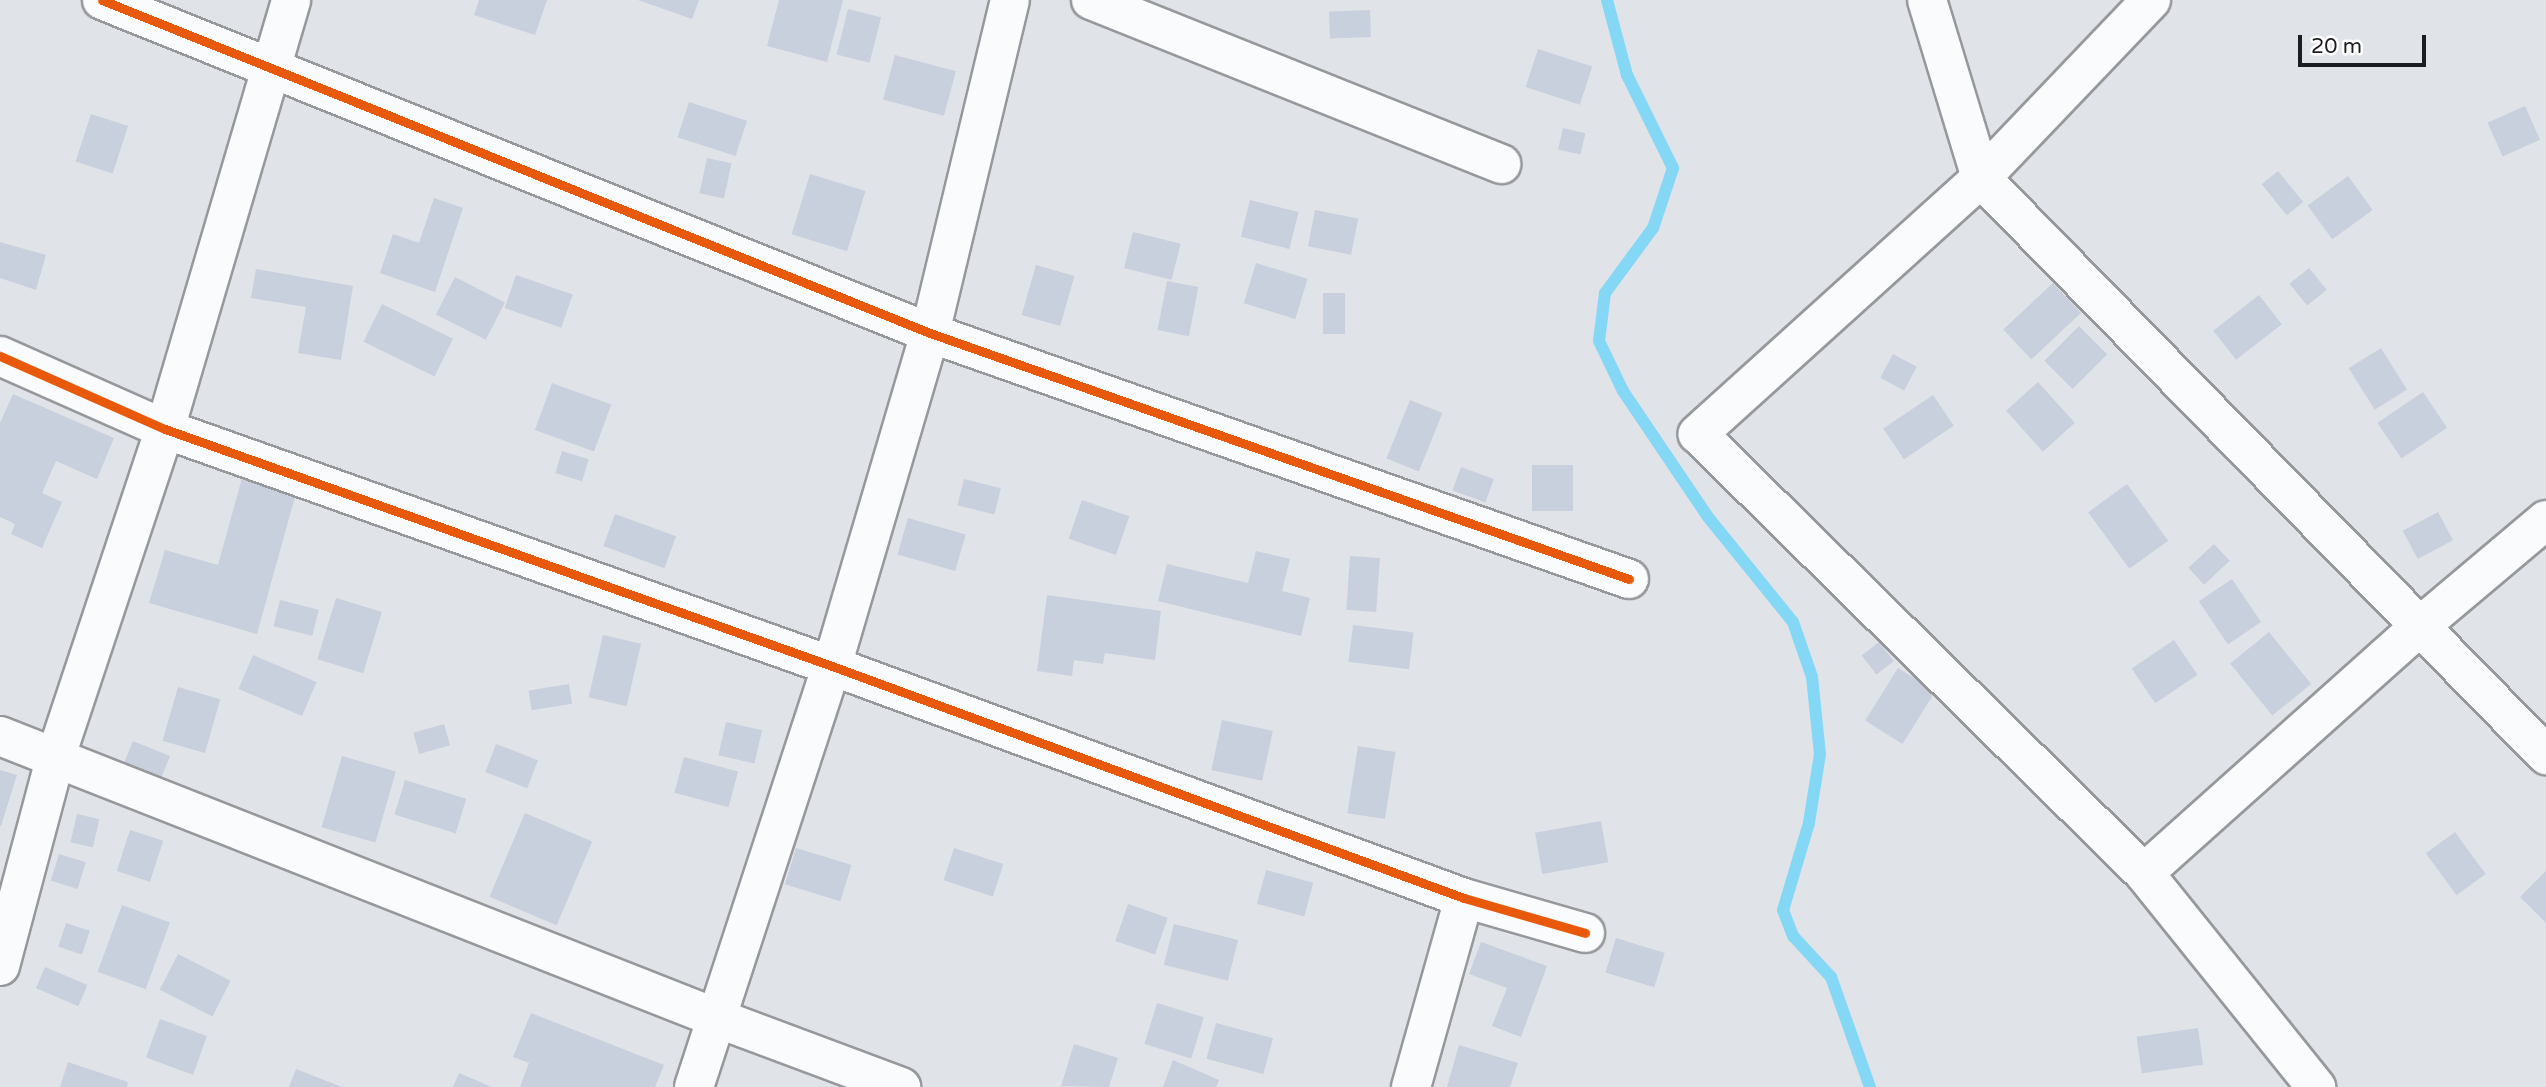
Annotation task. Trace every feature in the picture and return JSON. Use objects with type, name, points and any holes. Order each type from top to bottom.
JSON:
[{"type":"street","points":[[102,0],[930,333],[1629,579]]},
{"type":"street","points":[[0,966],[56,756],[165,429],[291,0]]},
{"type":"street","points":[[694,1087],[714,1017],[832,666],[930,333],[1010,0]]},
{"type":"street","points":[[1091,0],[1501,164]]},
{"type":"street","points":[[1927,0],[1981,178],[2546,755]]},
{"type":"street","points":[[2151,0],[1981,178],[1698,434],[2144,873],[2316,1087]]},
{"type":"street","points":[[0,356],[165,429],[832,666],[1464,898],[1584,933]]},
{"type":"street","points":[[2144,873],[2419,627],[2546,520]]},
{"type":"street","points":[[0,736],[714,1017],[901,1087]]},
{"type":"street","points":[[1411,1087],[1464,898]]},
{"type":"building","points":[[479,0],[547,0],[535,35],[474,15]]},
{"type":"building","points":[[638,0],[699,0],[692,19]]},
{"type":"building","points":[[779,0],[843,0],[827,62],[767,46]]},
{"type":"building","points":[[848,9],[881,17],[870,63],[837,55]]},
{"type":"building","points":[[1370,10],[1371,37],[1330,38],[1329,11]]},
{"type":"building","points":[[1538,49],[1592,67],[1580,105],[1526,87]]},
{"type":"building","points":[[895,55],[956,71],[944,116],[883,99]]},
{"type":"building","points":[[689,102],[747,121],[736,156],[678,137]]},
{"type":"building","points":[[2525,106],[2540,140],[2503,156],[2488,123]]},
{"type":"building","points":[[91,114],[128,126],[113,174],[76,162]]},
{"type":"building","points":[[1563,128],[1585,133],[1580,155],[1558,149]]},
{"type":"building","points":[[707,158],[731,163],[724,198],[700,193]]},
{"type":"building","points":[[2278,171],[2303,202],[2287,215],[2262,184]]},
{"type":"building","points":[[810,174],[865,191],[847,251],[792,234]]},
{"type":"building","points":[[2348,176],[2373,210],[2332,239],[2308,205]]},
{"type":"building","points":[[434,198],[463,208],[435,292],[380,273],[393,234],[419,243]]},
{"type":"building","points":[[1250,200],[1299,212],[1289,249],[1241,237]]},
{"type":"building","points":[[1315,210],[1358,218],[1351,255],[1308,246]]},
{"type":"building","points":[[1133,232],[1181,244],[1172,280],[1124,268]]},
{"type":"building","points":[[0,242],[46,255],[36,290],[0,278]]},
{"type":"building","points":[[1256,263],[1308,279],[1295,319],[1244,303]]},
{"type":"building","points":[[1036,265],[1074,276],[1060,326],[1022,315]]},
{"type":"building","points":[[2309,268],[2327,290],[2307,305],[2290,284]]},
{"type":"building","points":[[256,269],[353,286],[341,360],[298,353],[306,307],[251,298]]},
{"type":"building","points":[[516,275],[573,295],[561,328],[505,308]]},
{"type":"building","points":[[455,277],[505,302],[486,340],[436,314]]},
{"type":"building","points":[[1167,281],[1198,287],[1189,336],[1157,330]]},
{"type":"building","points":[[2053,283],[2081,313],[2031,359],[2003,329]]},
{"type":"building","points":[[1323,293],[1345,293],[1345,334],[1323,334]]},
{"type":"building","points":[[2259,295],[2282,324],[2236,360],[2213,331]]},
{"type":"building","points":[[382,304],[453,339],[435,376],[364,342]]},
{"type":"building","points":[[2079,326],[2107,354],[2073,389],[2044,361]]},
{"type":"building","points":[[2381,348],[2407,390],[2375,410],[2349,368]]},
{"type":"building","points":[[1893,354],[1917,367],[1904,391],[1880,378]]},
{"type":"building","points":[[2038,382],[2075,423],[2043,452],[2006,411]]},
{"type":"building","points":[[552,383],[611,405],[594,452],[535,430]]},
{"type":"building","points":[[2423,392],[2447,428],[2401,458],[2377,423]]},
{"type":"building","points":[[13,394],[114,438],[97,479],[56,461],[42,493],[62,502],[42,548],[11,534],[15,524],[0,517],[0,423]]},
{"type":"building","points":[[1933,395],[1954,426],[1904,459],[1883,429]]},
{"type":"building","points":[[1410,400],[1442,413],[1419,472],[1386,458]]},
{"type":"building","points":[[562,451],[589,459],[582,481],[555,473]]},
{"type":"building","points":[[1532,465],[1573,465],[1573,511],[1532,511]]},
{"type":"building","points":[[1461,467],[1494,479],[1485,502],[1452,490]]},
{"type":"building","points":[[242,478],[296,493],[257,634],[149,603],[165,550],[218,565]]},
{"type":"building","points":[[964,479],[1001,488],[994,514],[957,505]]},
{"type":"building","points":[[2127,484],[2168,541],[2129,569],[2088,512]]},
{"type":"building","points":[[1082,500],[1129,516],[1116,555],[1069,539]]},
{"type":"building","points":[[2438,512],[2453,540],[2418,559],[2403,531]]},
{"type":"building","points":[[615,514],[676,536],[664,568],[603,546]]},
{"type":"building","points":[[908,518],[966,535],[955,571],[898,555]]},
{"type":"building","points":[[2214,544],[2230,561],[2204,585],[2188,568]]},
{"type":"building","points":[[1256,551],[1290,559],[1282,591],[1310,598],[1301,636],[1158,601],[1167,564],[1248,583]]},
{"type":"building","points":[[1350,556],[1380,558],[1376,612],[1346,610]]},
{"type":"building","points":[[2232,579],[2261,622],[2228,644],[2199,601]]},
{"type":"building","points":[[1047,595],[1161,611],[1155,660],[1105,653],[1103,664],[1074,660],[1072,676],[1037,671]]},
{"type":"building","points":[[336,598],[382,612],[363,673],[317,659]]},
{"type":"building","points":[[280,600],[319,610],[312,636],[273,626]]},
{"type":"building","points":[[1353,625],[1414,632],[1409,669],[1348,662]]},
{"type":"building","points":[[2269,632],[2311,684],[2272,716],[2230,663]]},
{"type":"building","points":[[603,635],[641,644],[627,706],[589,697]]},
{"type":"building","points":[[2174,640],[2197,675],[2155,703],[2132,669]]},
{"type":"building","points":[[1879,642],[1894,661],[1876,674],[1862,656]]},
{"type":"building","points":[[253,655],[317,682],[302,716],[239,689]]},
{"type":"building","points":[[1898,668],[1935,691],[1902,744],[1865,721]]},
{"type":"building","points":[[569,684],[572,704],[532,710],[529,690]]},
{"type":"building","points":[[178,687],[220,699],[205,753],[163,741]]},
{"type":"building","points":[[1222,720],[1273,731],[1262,781],[1211,770]]},
{"type":"building","points":[[726,722],[762,730],[754,763],[718,755]]},
{"type":"building","points":[[444,724],[450,745],[419,754],[413,733]]},
{"type":"building","points":[[133,741],[170,756],[161,777],[124,762]]},
{"type":"building","points":[[496,744],[538,760],[527,788],[485,772]]},
{"type":"building","points":[[1358,746],[1396,752],[1385,819],[1347,813]]},
{"type":"building","points":[[342,756],[396,771],[375,843],[322,827]]},
{"type":"building","points":[[684,757],[738,771],[729,807],[674,793]]},
{"type":"building","points":[[0,770],[17,775],[1,826],[0,826]]},
{"type":"building","points":[[405,780],[466,799],[456,833],[394,814]]},
{"type":"building","points":[[525,813],[592,842],[557,925],[489,897]]},
{"type":"building","points":[[77,814],[99,819],[93,847],[70,842]]},
{"type":"building","points":[[1601,821],[1608,862],[1542,874],[1535,833]]},
{"type":"building","points":[[130,830],[163,841],[150,882],[117,871]]},
{"type":"building","points":[[2455,832],[2486,874],[2456,895],[2426,853]]},
{"type":"building","points":[[796,848],[851,865],[840,901],[785,884]]},
{"type":"building","points":[[954,848],[1003,864],[993,896],[943,880]]},
{"type":"building","points":[[59,854],[86,862],[78,889],[51,881]]},
{"type":"building","points":[[1266,870],[1313,883],[1304,916],[1257,904]]},
{"type":"building","points":[[2546,871],[2546,923],[2520,897]]},
{"type":"building","points":[[1128,904],[1168,918],[1155,955],[1115,941]]},
{"type":"building","points":[[122,905],[170,922],[146,989],[98,972]]},
{"type":"building","points":[[66,923],[90,931],[82,955],[58,947]]},
{"type":"building","points":[[1174,924],[1238,940],[1228,981],[1164,965]]},
{"type":"building","points":[[1616,938],[1665,953],[1654,987],[1605,972]]},
{"type":"building","points":[[1481,942],[1547,966],[1521,1037],[1492,1026],[1507,988],[1469,974]]},
{"type":"building","points":[[178,954],[231,981],[212,1016],[160,990]]},
{"type":"building","points":[[45,967],[87,985],[78,1006],[36,988]]},
{"type":"building","points":[[1157,1003],[1204,1017],[1191,1058],[1144,1044]]},
{"type":"building","points":[[531,1013],[664,1065],[655,1087],[520,1087],[529,1063],[513,1057]]},
{"type":"building","points":[[160,1019],[207,1036],[193,1075],[146,1058]]},
{"type":"building","points":[[1216,1023],[1273,1038],[1263,1074],[1206,1059]]},
{"type":"building","points":[[2198,1028],[2203,1065],[2142,1073],[2137,1037]]},
{"type":"building","points":[[1074,1044],[1118,1058],[1109,1087],[1061,1086]]},
{"type":"building","points":[[1459,1045],[1518,1063],[1510,1087],[1447,1087]]},
{"type":"building","points":[[1173,1060],[1219,1080],[1216,1087],[1163,1087]]},
{"type":"building","points":[[68,1062],[128,1082],[127,1087],[60,1087]]},
{"type":"building","points":[[296,1069],[342,1087],[289,1087]]},
{"type":"building","points":[[459,1073],[492,1087],[453,1087]]},
{"type":"waterway","points":[[1607,0],[1627,75],[1673,168],[1653,228],[1605,293],[1599,341],[1623,391],[1708,517],[1793,622],[1812,677],[1820,754],[1809,823],[1783,910],[1793,936],[1831,977],[1870,1087]]},
{"type":"cycle path","points":[[102,0],[930,333],[1629,579]]},
{"type":"cycle path","points":[[0,356],[165,429],[832,666],[1464,898],[1585,933]]}]
